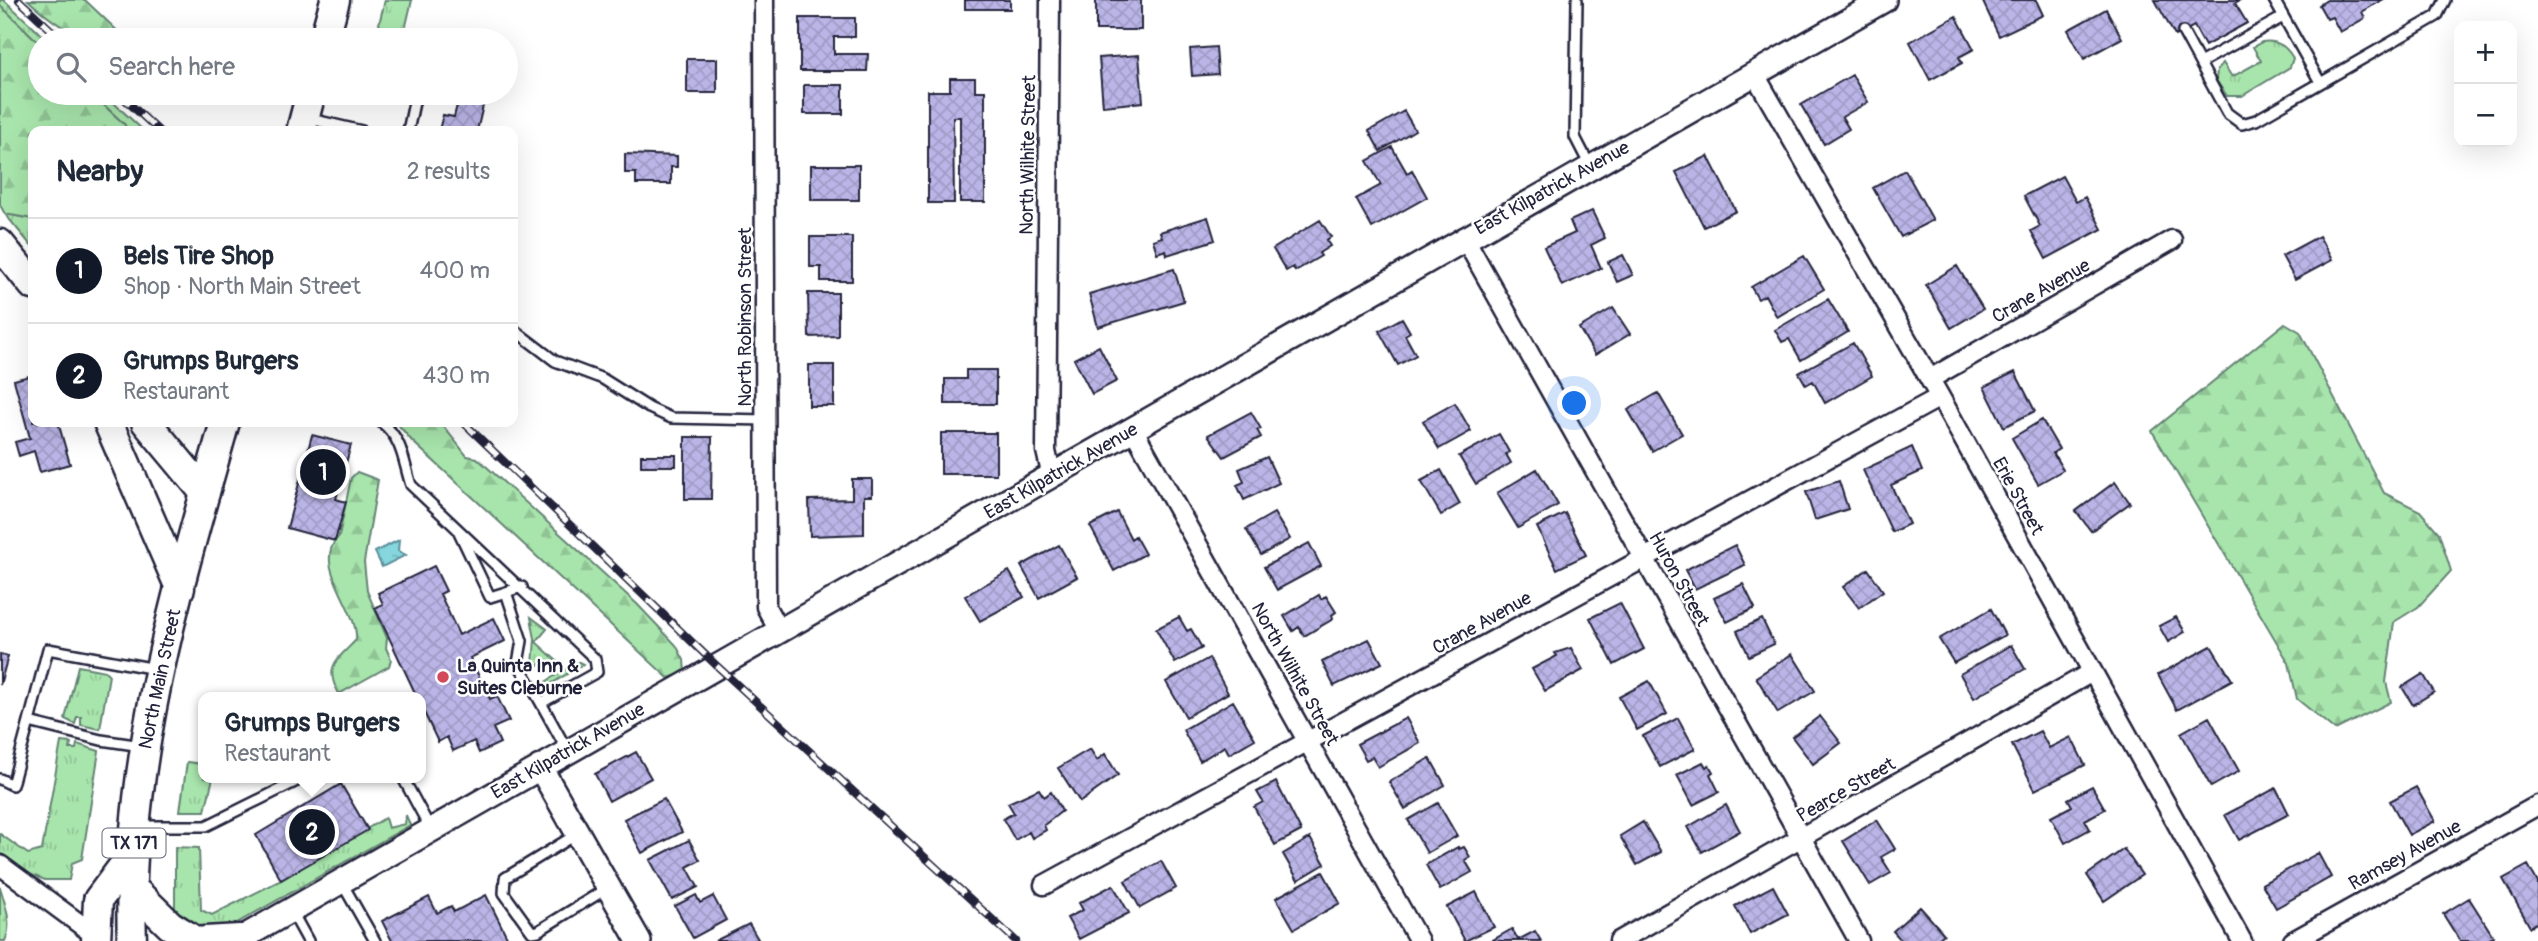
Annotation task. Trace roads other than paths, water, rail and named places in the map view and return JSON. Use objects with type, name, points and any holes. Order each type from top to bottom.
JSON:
[{"type":"main road","points":[[327,28],[335,0]]},
{"type":"main road","points":[[1,245],[28,279]]},
{"type":"main road","points":[[110,427],[180,588]]},
{"type":"main road","points":[[150,427],[205,493]]},
{"type":"main road","name":"North Main Street","points":[[132,941],[131,887],[135,825],[158,670],[224,427]]},
{"type":"main road","points":[[96,939],[98,900],[133,853]]},
{"type":"main road","points":[[131,887],[176,930],[195,941]]},
{"type":"main road","points":[[205,941],[238,940]]},
{"type":"street","name":"North Robinson Street","points":[[764,0],[766,607],[779,631]]},
{"type":"street","name":"North Wilhite Street","points":[[1050,0],[1046,452],[1052,477]]},
{"type":"street","name":"East Kilpatrick Avenue","points":[[238,940],[1052,477],[1464,237],[1884,0]]},
{"type":"street","name":"Erie Street","points":[[1755,73],[1930,379],[2242,941]]},
{"type":"street","name":"Huron Street","points":[[1464,237],[1858,941]]},
{"type":"street","name":"Crane Avenue","points":[[1930,379],[2172,240]]},
{"type":"street","name":"Crane Avenue","points":[[1044,886],[1940,397]]},
{"type":"street","name":"North Wilhite Street","points":[[1133,429],[1419,941]]},
{"type":"street","name":"Pearce Street","points":[[1619,941],[1801,840],[2092,672]]},
{"type":"street","points":[[540,767],[639,941]]},
{"type":"street","name":"Ramsey Avenue","points":[[2292,941],[2538,805]]},
{"type":"street","points":[[0,865],[96,939]]},
{"type":"lane","points":[[1577,0],[1575,136],[1591,167]]},
{"type":"lane","points":[[2274,0],[2320,82]]},
{"type":"lane","points":[[2183,32],[2227,113],[2242,124],[2256,120],[2437,16],[2445,0]]},
{"type":"lane","points":[[2200,62],[2283,17]]},
{"type":"lane","points":[[409,126],[413,105]]},
{"type":"lane","points":[[306,114],[346,126]]},
{"type":"lane","points":[[518,333],[555,360],[603,379],[649,408],[671,418],[766,420]]},
{"type":"lane","points":[[387,427],[401,448],[411,485],[522,587],[597,665],[597,672],[541,703]]},
{"type":"lane","points":[[457,527],[490,597],[522,587]]},
{"type":"lane","points":[[506,592],[522,641],[518,663],[567,751]]},
{"type":"lane","points":[[0,779],[12,785],[48,649],[158,670]]},
{"type":"lane","points":[[29,722],[102,740],[145,746]]},
{"type":"lane","points":[[135,825],[188,828],[220,820],[293,783]]},
{"type":"lane","points":[[406,783],[431,829]]},
{"type":"lane","points":[[579,833],[505,878],[504,893],[532,932],[538,931],[608,888]]},
{"type":"lane","points":[[341,881],[375,941]]},
{"type":"lane","points":[[290,910],[308,941]]},
{"type":"water","points":[[399,540],[398,551],[406,555],[382,567],[375,552]]},
{"type":"railway","points":[[19,0],[49,28]]},
{"type":"railway","points":[[131,105],[154,126]]},
{"type":"railway","points":[[468,427],[717,666],[1016,941]]},
{"type":"place","name":"Bels Tire Shop","points":[[323,472]]},
{"type":"place","name":"La Quinta Inn & Suites Cleburne","points":[[443,677]]},
{"type":"place","name":"Grumps Burgers","points":[[312,832]]}]
